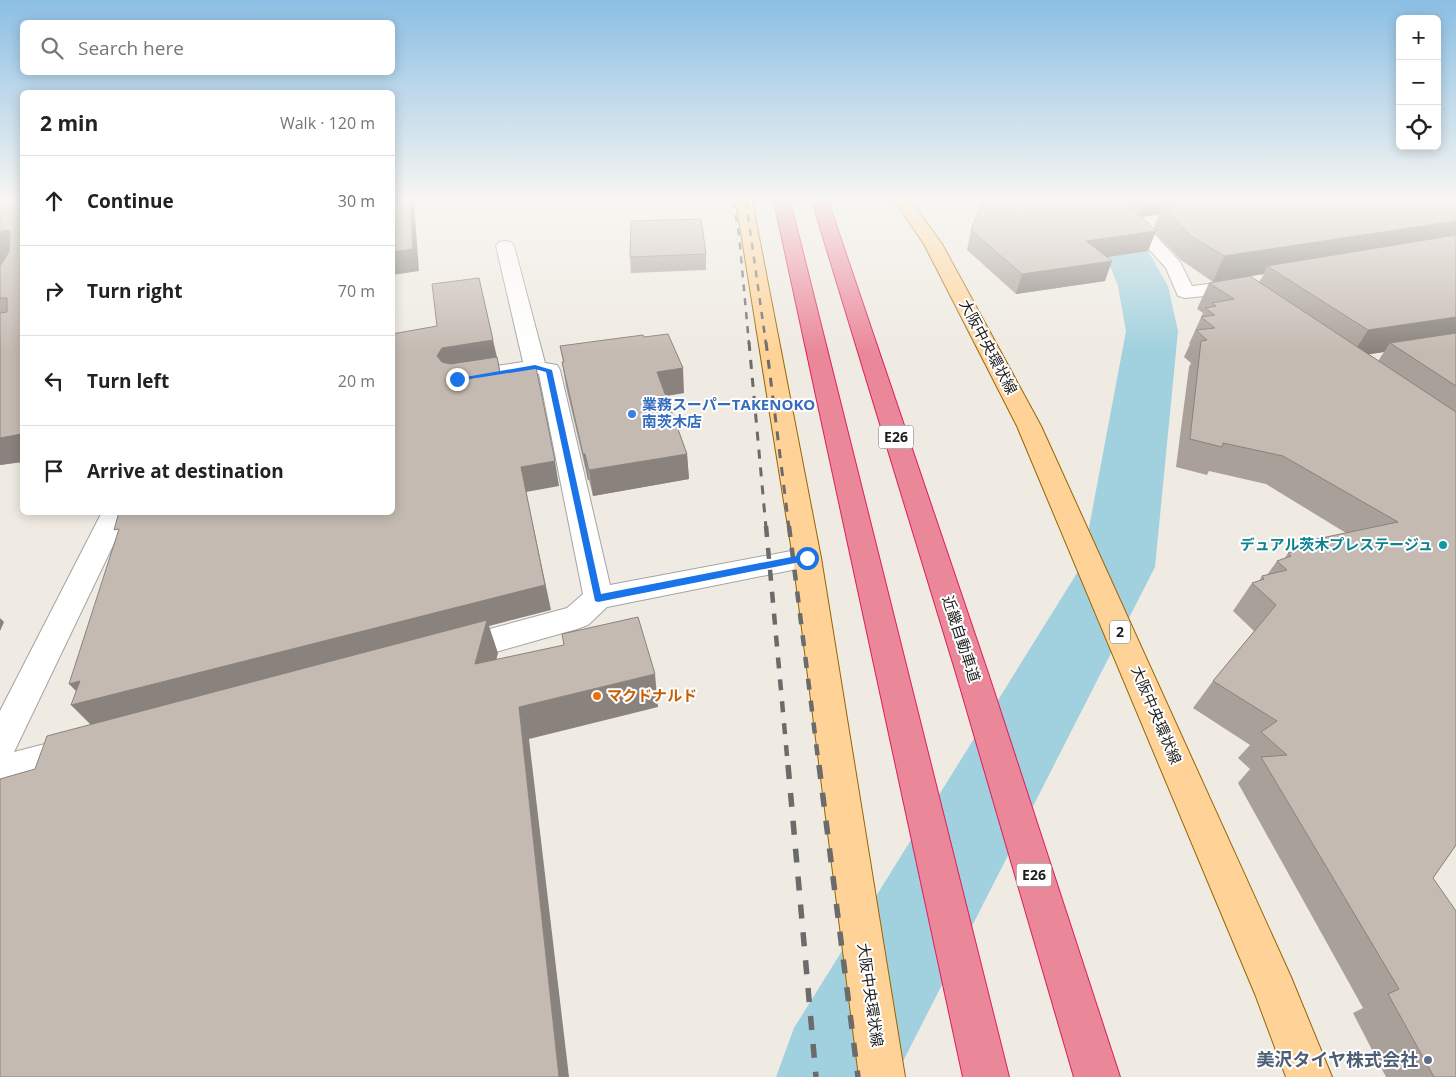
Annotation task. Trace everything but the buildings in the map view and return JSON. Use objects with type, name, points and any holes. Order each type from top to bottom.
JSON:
[{"type":"highway","points":[[794,251],[986,1077]]},
{"type":"highway","name":"近畿自動車道","points":[[836,251],[972,673],[1097,1077]]},
{"type":"main road","name":"大阪中央環状線","points":[[753,251],[807,558],[882,1077]]},
{"type":"main road","name":"大阪中央環状線","points":[[937,251],[1030,426],[1276,992],[1309,1077]]},
{"type":"street","points":[[506,251],[535,367]]},
{"type":"street","points":[[1161,251],[1174,266],[1185,292],[1262,282]]},
{"type":"street","points":[[1233,287],[1258,304]]},
{"type":"street","points":[[457,379],[535,367],[549,370],[598,598]]},
{"type":"street","points":[[0,745],[115,515]]},
{"type":"street","points":[[433,656],[577,617],[598,598],[807,558]]},
{"type":"street","points":[[0,772],[96,746]]},
{"type":"waterway","points":[[835,1077],[836,1070],[1118,567],[1152,331],[1143,286],[1129,256],[1124,251]]},
{"type":"railway","points":[[740,251],[749,344]]},
{"type":"railway","points":[[753,251],[766,344]]},
{"type":"railway","points":[[749,342],[766,528]]},
{"type":"railway","points":[[766,342],[789,528]]},
{"type":"railway","points":[[766,526],[788,767]]},
{"type":"railway","points":[[789,526],[819,767]]},
{"type":"railway","points":[[788,765],[816,1077]]},
{"type":"railway","points":[[819,765],[858,1077]]},
{"type":"place","name":"業務スーパーTAKENOKO 南茨木店","points":[[632,414]]},
{"type":"place","name":"デュアル茨木プレステージュ","points":[[1443,545]]},
{"type":"place","name":"マクドナルド","points":[[597,696]]},
{"type":"place","name":"美沢タイヤ株式会社","points":[[1428,1060]]},
{"type":"route","points":[[457,379],[535,367],[549,370],[598,598],[807,558]]}]
